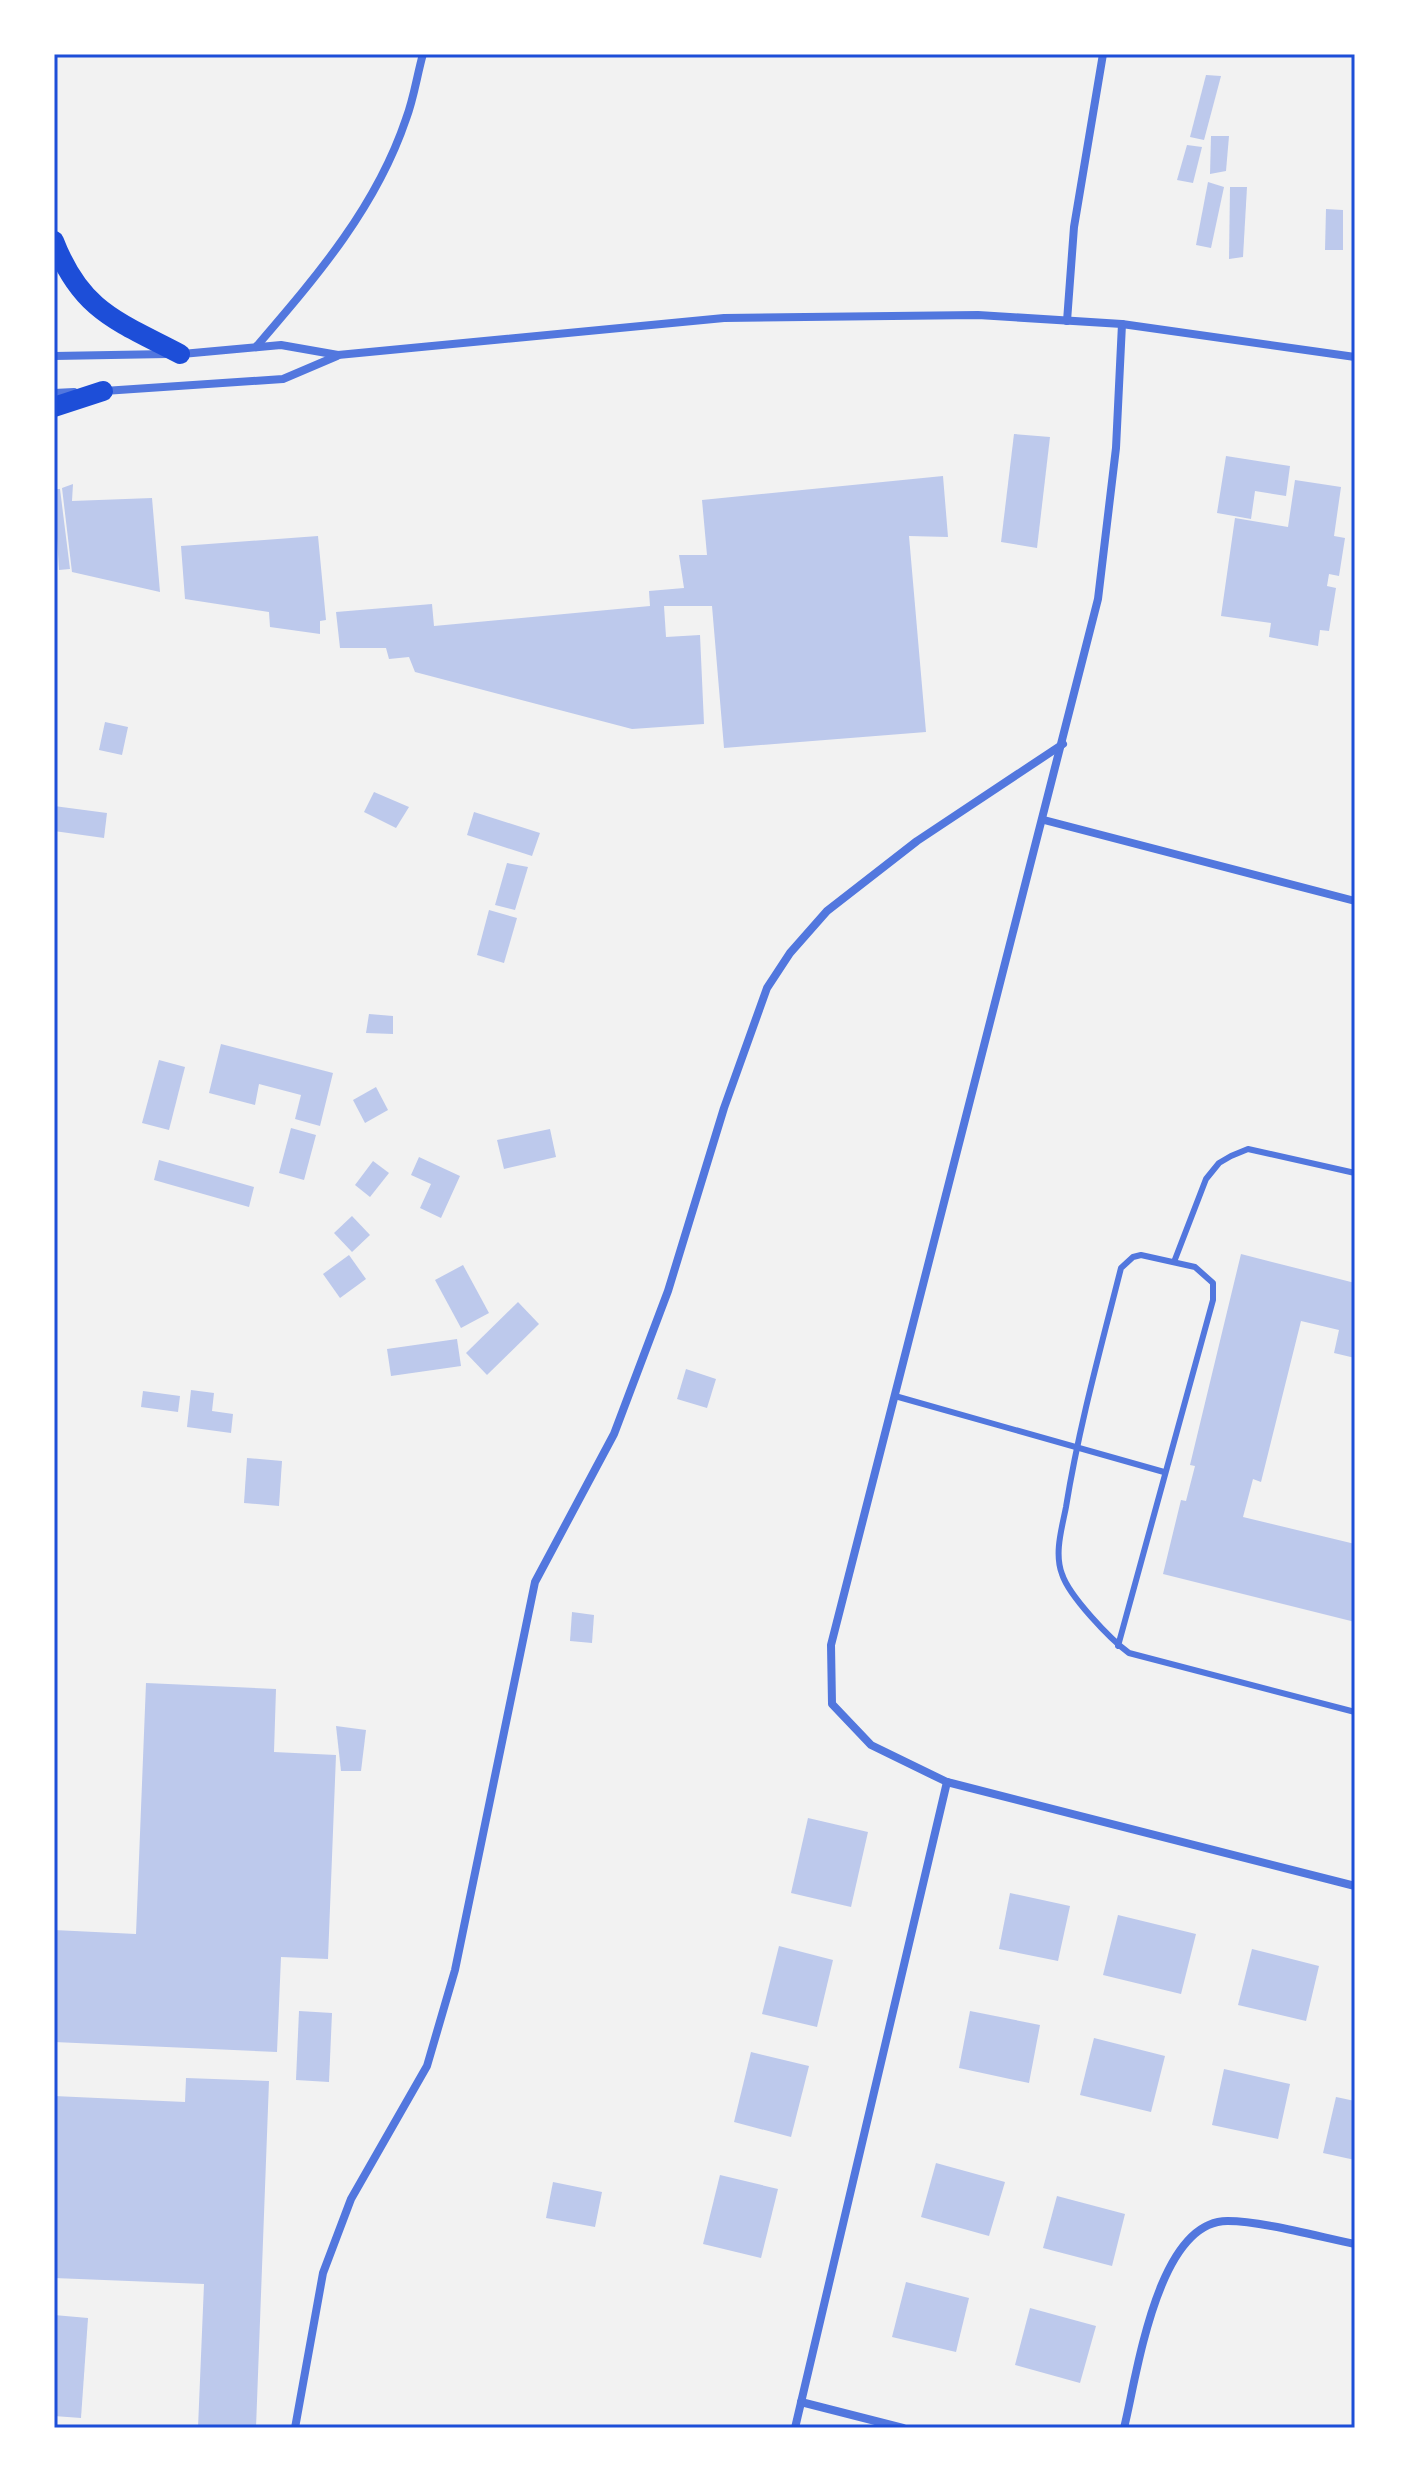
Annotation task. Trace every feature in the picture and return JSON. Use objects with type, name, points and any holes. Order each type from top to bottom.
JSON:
[{"type":"main road","points":[[54,241],[67,275],[93,305],[180,354]]},
{"type":"main road","points":[[54,407],[103,391]]},
{"type":"street","points":[[256,347],[330,261],[364,210],[406,120],[423,54]]},
{"type":"street","points":[[1067,321],[1074,227],[1103,54]]},
{"type":"street","points":[[54,356],[180,354],[281,345],[338,355],[724,318],[978,315],[1122,324],[1355,357]]},
{"type":"street","points":[[1122,324],[1116,448],[1098,599],[831,1645],[832,1704],[871,1745],[947,1782],[1355,1886]]},
{"type":"street","points":[[54,393],[283,379],[338,355]]},
{"type":"street","points":[[295,2428],[323,2273],[351,2199],[427,2066],[455,1970],[535,1582],[614,1434],[668,1291],[724,1108],[767,988],[790,953],[827,911],[917,841],[1063,744]]},
{"type":"street","points":[[1044,820],[1355,901]]},
{"type":"street","points":[[795,2428],[947,1782]]},
{"type":"street","points":[[1124,2428],[1163,2275],[1181,2247],[1201,2230],[1226,2220],[1355,2244]]},
{"type":"street","points":[[801,2402],[903,2428]]},
{"type":"lane","points":[[1174,1262],[1206,1179],[1219,1163],[1231,1156],[1248,1149],[1355,1173]]},
{"type":"lane","points":[[1118,1646],[1213,1300],[1213,1283],[1195,1267],[1141,1255],[1133,1257],[1121,1268],[1075,1447],[1058,1553],[1062,1574],[1118,1646],[1139,1657],[1355,1712]]},
{"type":"lane","points":[[895,1396],[1164,1472]]},
{"type":"building","points":[[1206,75],[1221,76],[1204,140],[1190,137]]},
{"type":"building","points":[[1211,136],[1229,136],[1226,171],[1210,174]]},
{"type":"building","points":[[1187,145],[1202,147],[1193,183],[1177,180]]},
{"type":"building","points":[[1208,182],[1224,187],[1211,248],[1196,245]]},
{"type":"building","points":[[1230,187],[1247,187],[1243,257],[1229,259]]},
{"type":"building","points":[[1326,209],[1343,210],[1343,250],[1325,250]]},
{"type":"building","points":[[1014,434],[1050,437],[1037,548],[1001,542]]},
{"type":"building","points":[[1226,456],[1290,466],[1286,496],[1255,491],[1251,519],[1217,513]]},
{"type":"building","points":[[943,476],[948,537],[909,536],[926,732],[724,748],[712,606],[664,606],[666,637],[700,635],[704,724],[632,729],[415,672],[409,657],[389,659],[386,648],[340,648],[336,612],[432,604],[434,626],[650,606],[649,591],[684,588],[679,555],[707,555],[702,500]]},
{"type":"building","points":[[1295,480],[1341,487],[1334,536],[1345,538],[1339,576],[1329,574],[1327,586],[1336,588],[1329,631],[1320,630],[1318,646],[1269,637],[1271,623],[1221,616],[1235,518],[1288,527]]},
{"type":"building","points":[[73,484],[72,501],[152,498],[160,592],[72,572],[62,488]]},
{"type":"building","points":[[54,489],[60,489],[70,569],[59,570]]},
{"type":"building","points":[[318,536],[326,620],[320,621],[320,634],[270,627],[269,612],[185,599],[181,546]]},
{"type":"building","points":[[105,722],[128,727],[122,755],[99,750]]},
{"type":"building","points":[[374,792],[409,807],[396,828],[364,812]]},
{"type":"building","points":[[54,806],[107,813],[104,838],[54,831]]},
{"type":"building","points":[[474,812],[540,833],[532,856],[467,835]]},
{"type":"building","points":[[507,863],[528,867],[515,910],[495,905]]},
{"type":"building","points":[[489,910],[517,918],[504,963],[477,955]]},
{"type":"building","points":[[369,1014],[393,1016],[393,1034],[366,1033]]},
{"type":"building","points":[[221,1044],[333,1073],[320,1126],[295,1119],[301,1095],[259,1084],[255,1105],[209,1093]]},
{"type":"building","points":[[159,1060],[185,1067],[169,1130],[142,1123]]},
{"type":"building","points":[[376,1087],[388,1110],[365,1123],[353,1100]]},
{"type":"building","points":[[291,1128],[316,1135],[304,1180],[279,1173]]},
{"type":"building","points":[[550,1129],[556,1157],[504,1169],[497,1140]]},
{"type":"building","points":[[419,1157],[460,1176],[441,1218],[420,1208],[431,1184],[411,1175]]},
{"type":"building","points":[[159,1160],[254,1187],[249,1207],[154,1180]]},
{"type":"building","points":[[373,1161],[389,1173],[370,1197],[355,1185]]},
{"type":"building","points":[[352,1216],[370,1235],[352,1252],[334,1233]]},
{"type":"building","points":[[1241,1254],[1355,1283],[1355,1358],[1334,1353],[1339,1330],[1301,1321],[1261,1482],[1253,1479],[1243,1517],[1355,1544],[1355,1622],[1163,1574],[1181,1500],[1186,1501],[1195,1466],[1190,1465]]},
{"type":"building","points":[[349,1255],[366,1279],[340,1298],[323,1274]]},
{"type":"building","points":[[463,1265],[489,1313],[461,1328],[435,1280]]},
{"type":"building","points":[[518,1302],[539,1324],[487,1375],[466,1353]]},
{"type":"building","points":[[457,1339],[461,1366],[391,1376],[387,1349]]},
{"type":"building","points":[[686,1369],[716,1379],[707,1408],[677,1399]]},
{"type":"building","points":[[191,1390],[214,1393],[212,1411],[233,1414],[231,1433],[187,1427]]},
{"type":"building","points":[[143,1391],[180,1396],[178,1412],[141,1407]]},
{"type":"building","points":[[247,1458],[282,1461],[279,1506],[244,1503]]},
{"type":"building","points":[[572,1612],[594,1615],[592,1643],[570,1641]]},
{"type":"building","points":[[146,1683],[276,1689],[274,1752],[336,1755],[328,1959],[281,1957],[277,2052],[54,2042],[54,1930],[136,1934]]},
{"type":"building","points":[[336,1726],[366,1730],[361,1771],[341,1771]]},
{"type":"building","points":[[808,1818],[868,1832],[851,1907],[791,1893]]},
{"type":"building","points":[[1010,1893],[1070,1906],[1058,1961],[999,1949]]},
{"type":"building","points":[[1118,1915],[1196,1934],[1181,1994],[1103,1975]]},
{"type":"building","points":[[779,1946],[833,1960],[817,2027],[762,2014]]},
{"type":"building","points":[[1252,1949],[1319,1966],[1306,2021],[1238,2005]]},
{"type":"building","points":[[299,2011],[332,2013],[329,2082],[296,2080]]},
{"type":"building","points":[[970,2011],[1040,2025],[1029,2083],[959,2068]]},
{"type":"building","points":[[1094,2038],[1165,2056],[1151,2112],[1080,2095]]},
{"type":"building","points":[[751,2052],[809,2066],[791,2137],[734,2122]]},
{"type":"building","points":[[1224,2069],[1290,2084],[1278,2139],[1212,2125]]},
{"type":"building","points":[[186,2078],[269,2081],[256,2428],[198,2428],[204,2284],[54,2278],[54,2096],[185,2102]]},
{"type":"building","points":[[1336,2097],[1355,2101],[1355,2160],[1323,2153]]},
{"type":"building","points":[[936,2163],[1005,2182],[989,2236],[921,2217]]},
{"type":"building","points":[[720,2175],[778,2189],[761,2258],[703,2244]]},
{"type":"building","points":[[553,2182],[602,2192],[595,2227],[546,2218]]},
{"type":"building","points":[[1057,2196],[1125,2214],[1112,2266],[1043,2248]]},
{"type":"building","points":[[906,2282],[969,2298],[956,2352],[892,2337]]},
{"type":"building","points":[[1030,2308],[1096,2326],[1080,2383],[1015,2365]]},
{"type":"building","points":[[54,2315],[88,2318],[81,2418],[54,2416]]}]
